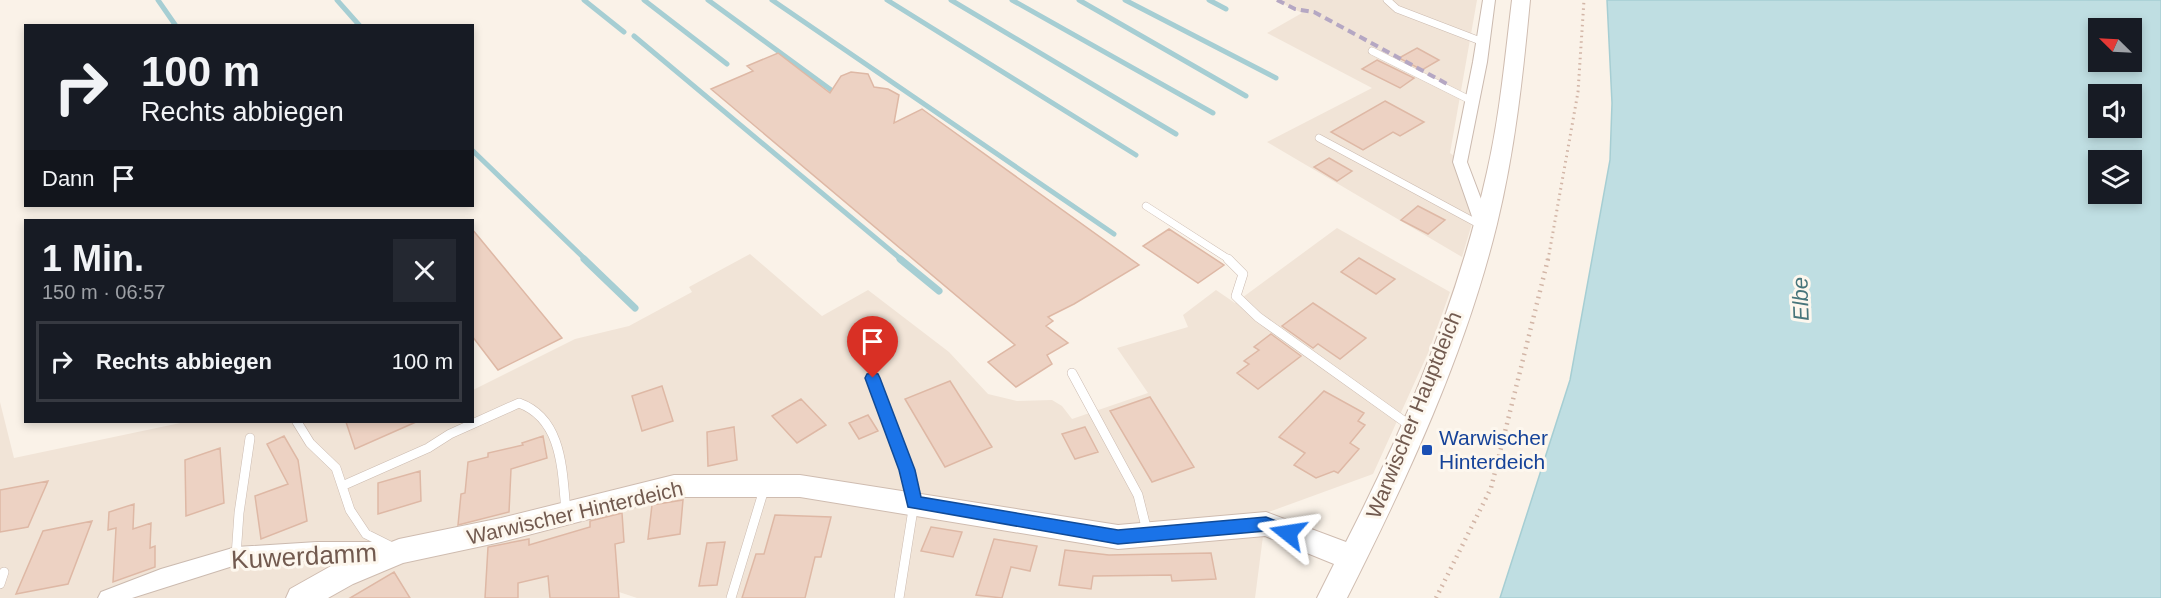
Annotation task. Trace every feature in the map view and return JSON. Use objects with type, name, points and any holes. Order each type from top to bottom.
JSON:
[{"type":"street","points":[[1484,228],[1460,162],[1489,0]]},
{"type":"street","name":"Warwischer Hauptdeich","points":[[1332,598],[1413,428],[1441,357],[1484,228],[1498,171],[1521,0]]},
{"type":"street","name":"Warwischer Hinterdeich","points":[[301,598],[342,575],[399,551],[501,530],[674,486],[800,486],[1118,537],[1266,524],[1353,558]]},
{"type":"street","name":"Kuwerdamm","points":[[108,598],[161,578],[236,556],[317,551],[399,551]]},
{"type":"lane","points":[[1387,0],[1397,9],[1483,42]]},
{"type":"lane","points":[[1372,51],[1472,100]]},
{"type":"lane","points":[[1319,138],[1484,228]]},
{"type":"lane","points":[[1146,206],[1226,256],[1243,274],[1236,296],[1258,317],[1413,428]]},
{"type":"lane","points":[[1072,373],[1138,495],[1148,534]]},
{"type":"lane","points":[[873,378],[907,470],[914,503],[899,598]]},
{"type":"lane","points":[[342,486],[428,448],[450,434],[519,403],[534,409],[551,429],[559,450],[567,514]]},
{"type":"lane","points":[[298,423],[310,443],[336,468],[350,510],[366,534],[399,551]]},
{"type":"lane","points":[[236,556],[239,513],[250,438]]},
{"type":"lane","points":[[731,598],[765,486]]},
{"type":"path","points":[[1436,598],[1491,488],[1545,270],[1578,92],[1584,0]]},
{"type":"shaded area","points":[[1276,0],[1477,0],[1450,153],[1454,156],[1473,220],[1462,257],[1267,142],[1372,88],[1267,33],[1302,13]]},
{"type":"shaded area","points":[[1337,228],[1450,292],[1428,353],[1373,474],[1266,513],[1255,598],[637,598],[613,590],[589,598],[0,598],[0,402],[14,458],[180,423],[474,423],[474,390],[575,339],[629,326],[692,292],[689,287],[750,254],[822,316],[868,290],[949,352],[988,394],[1017,401],[1052,400],[1062,406],[1072,419],[1148,393],[1117,348],[1188,327],[1183,315],[1216,290],[1235,303]]},
{"type":"water","name":"Elbe","points":[[1607,0],[2161,0],[2161,598],[1500,598],[1570,380],[1610,160],[1612,103]]},
{"type":"building","points":[[1417,48],[1439,60],[1422,70],[1399,58]]},
{"type":"building","points":[[778,53],[830,93],[841,76],[851,72],[868,74],[874,87],[888,89],[899,95],[894,123],[922,109],[1139,265],[1048,317],[1053,321],[1046,326],[1068,343],[1047,355],[1052,364],[1016,387],[988,362],[1015,345],[711,89],[753,71],[747,66]]},
{"type":"building","points":[[1377,60],[1414,78],[1400,88],[1362,69]]},
{"type":"building","points":[[1385,101],[1424,122],[1400,136],[1393,132],[1363,150],[1331,132]]},
{"type":"building","points":[[1329,158],[1352,171],[1337,181],[1314,167]]},
{"type":"building","points":[[1418,206],[1445,220],[1428,234],[1401,220]]},
{"type":"building","points":[[1169,229],[1224,265],[1198,283],[1143,246]]},
{"type":"building","points":[[474,231],[562,338],[498,370],[474,339]]},
{"type":"building","points":[[1359,258],[1395,279],[1376,294],[1341,272]]},
{"type":"building","points":[[1313,303],[1366,338],[1340,359],[1318,344],[1313,348],[1282,326]]},
{"type":"building","points":[[1271,334],[1301,356],[1258,389],[1237,373],[1249,364],[1244,361],[1259,350],[1254,347]]},
{"type":"building","points":[[950,381],[992,447],[945,467],[905,399]]},
{"type":"building","points":[[662,386],[673,421],[642,431],[632,396]]},
{"type":"building","points":[[1324,391],[1364,413],[1358,421],[1365,425],[1350,443],[1359,449],[1338,473],[1334,471],[1316,478],[1294,465],[1305,453],[1279,437]]},
{"type":"building","points":[[1150,397],[1194,467],[1152,482],[1110,411]]},
{"type":"building","points":[[801,399],[826,425],[797,443],[772,416]]},
{"type":"building","points":[[868,415],[878,431],[859,439],[849,423]]},
{"type":"building","points":[[346,423],[414,423],[355,449]]},
{"type":"building","points":[[734,427],[737,460],[708,466],[707,432]]},
{"type":"building","points":[[1085,427],[1098,452],[1075,459],[1062,434]]},
{"type":"building","points":[[284,436],[298,460],[307,521],[261,539],[255,496],[288,484],[267,444]]},
{"type":"building","points":[[543,436],[547,458],[511,469],[509,512],[458,525],[461,494],[465,493],[468,462],[488,457],[488,453],[523,445],[522,443]]},
{"type":"building","points":[[220,448],[224,503],[186,516],[185,460]]},
{"type":"building","points":[[420,471],[421,501],[378,514],[378,483]]},
{"type":"building","points":[[48,481],[28,527],[0,532],[0,490]]},
{"type":"building","points":[[683,500],[680,534],[648,539],[652,505]]},
{"type":"building","points":[[134,504],[133,529],[151,523],[150,548],[155,546],[155,567],[113,582],[116,528],[108,530],[109,512]]},
{"type":"building","points":[[622,513],[624,542],[615,544],[619,598],[550,598],[548,576],[518,583],[518,598],[485,598],[488,547],[529,539],[529,545],[590,527],[590,521]]},
{"type":"building","points":[[775,515],[831,517],[821,557],[815,557],[805,598],[742,598],[756,554],[764,554]]},
{"type":"building","points":[[92,521],[68,584],[16,594],[43,531]]},
{"type":"building","points":[[931,527],[962,532],[953,557],[921,551]]},
{"type":"building","points":[[994,539],[1037,546],[1030,571],[1011,567],[1002,598],[976,595]]},
{"type":"building","points":[[725,542],[717,585],[699,586],[707,543]]},
{"type":"building","points":[[1065,550],[1109,555],[1211,553],[1216,579],[1172,581],[1171,575],[1093,576],[1091,589],[1059,585]]},
{"type":"building","points":[[394,572],[410,598],[350,598]]},
{"type":"waterway","points":[[158,0],[175,24]]},
{"type":"waterway","points":[[337,0],[358,24]]},
{"type":"waterway","points":[[584,0],[624,32]]},
{"type":"waterway","points":[[644,0],[727,64]]},
{"type":"waterway","points":[[708,0],[838,95]]},
{"type":"waterway","points":[[772,0],[1114,234]]},
{"type":"waterway","points":[[887,0],[1136,155]]},
{"type":"waterway","points":[[951,0],[1176,134]]},
{"type":"waterway","points":[[1012,0],[1213,113]]},
{"type":"waterway","points":[[1079,0],[1246,96]]},
{"type":"waterway","points":[[1125,0],[1276,78]]},
{"type":"waterway","points":[[1209,0],[1226,9]]},
{"type":"waterway","points":[[634,36],[902,260]]},
{"type":"waterway","points":[[474,152],[586,260]]},
{"type":"waterway","points":[[584,259],[635,308]]},
{"type":"waterway","points":[[900,259],[939,291]]},
{"type":"railway","points":[[1277,0],[1295,9],[1314,12],[1449,85]]},
{"type":"place","name":"Warwischer Hinterdeich","points":[[1427,450]]},
{"type":"route","points":[[873,378],[907,470],[914,503],[1118,537],[1266,524],[1288,533]]}]
